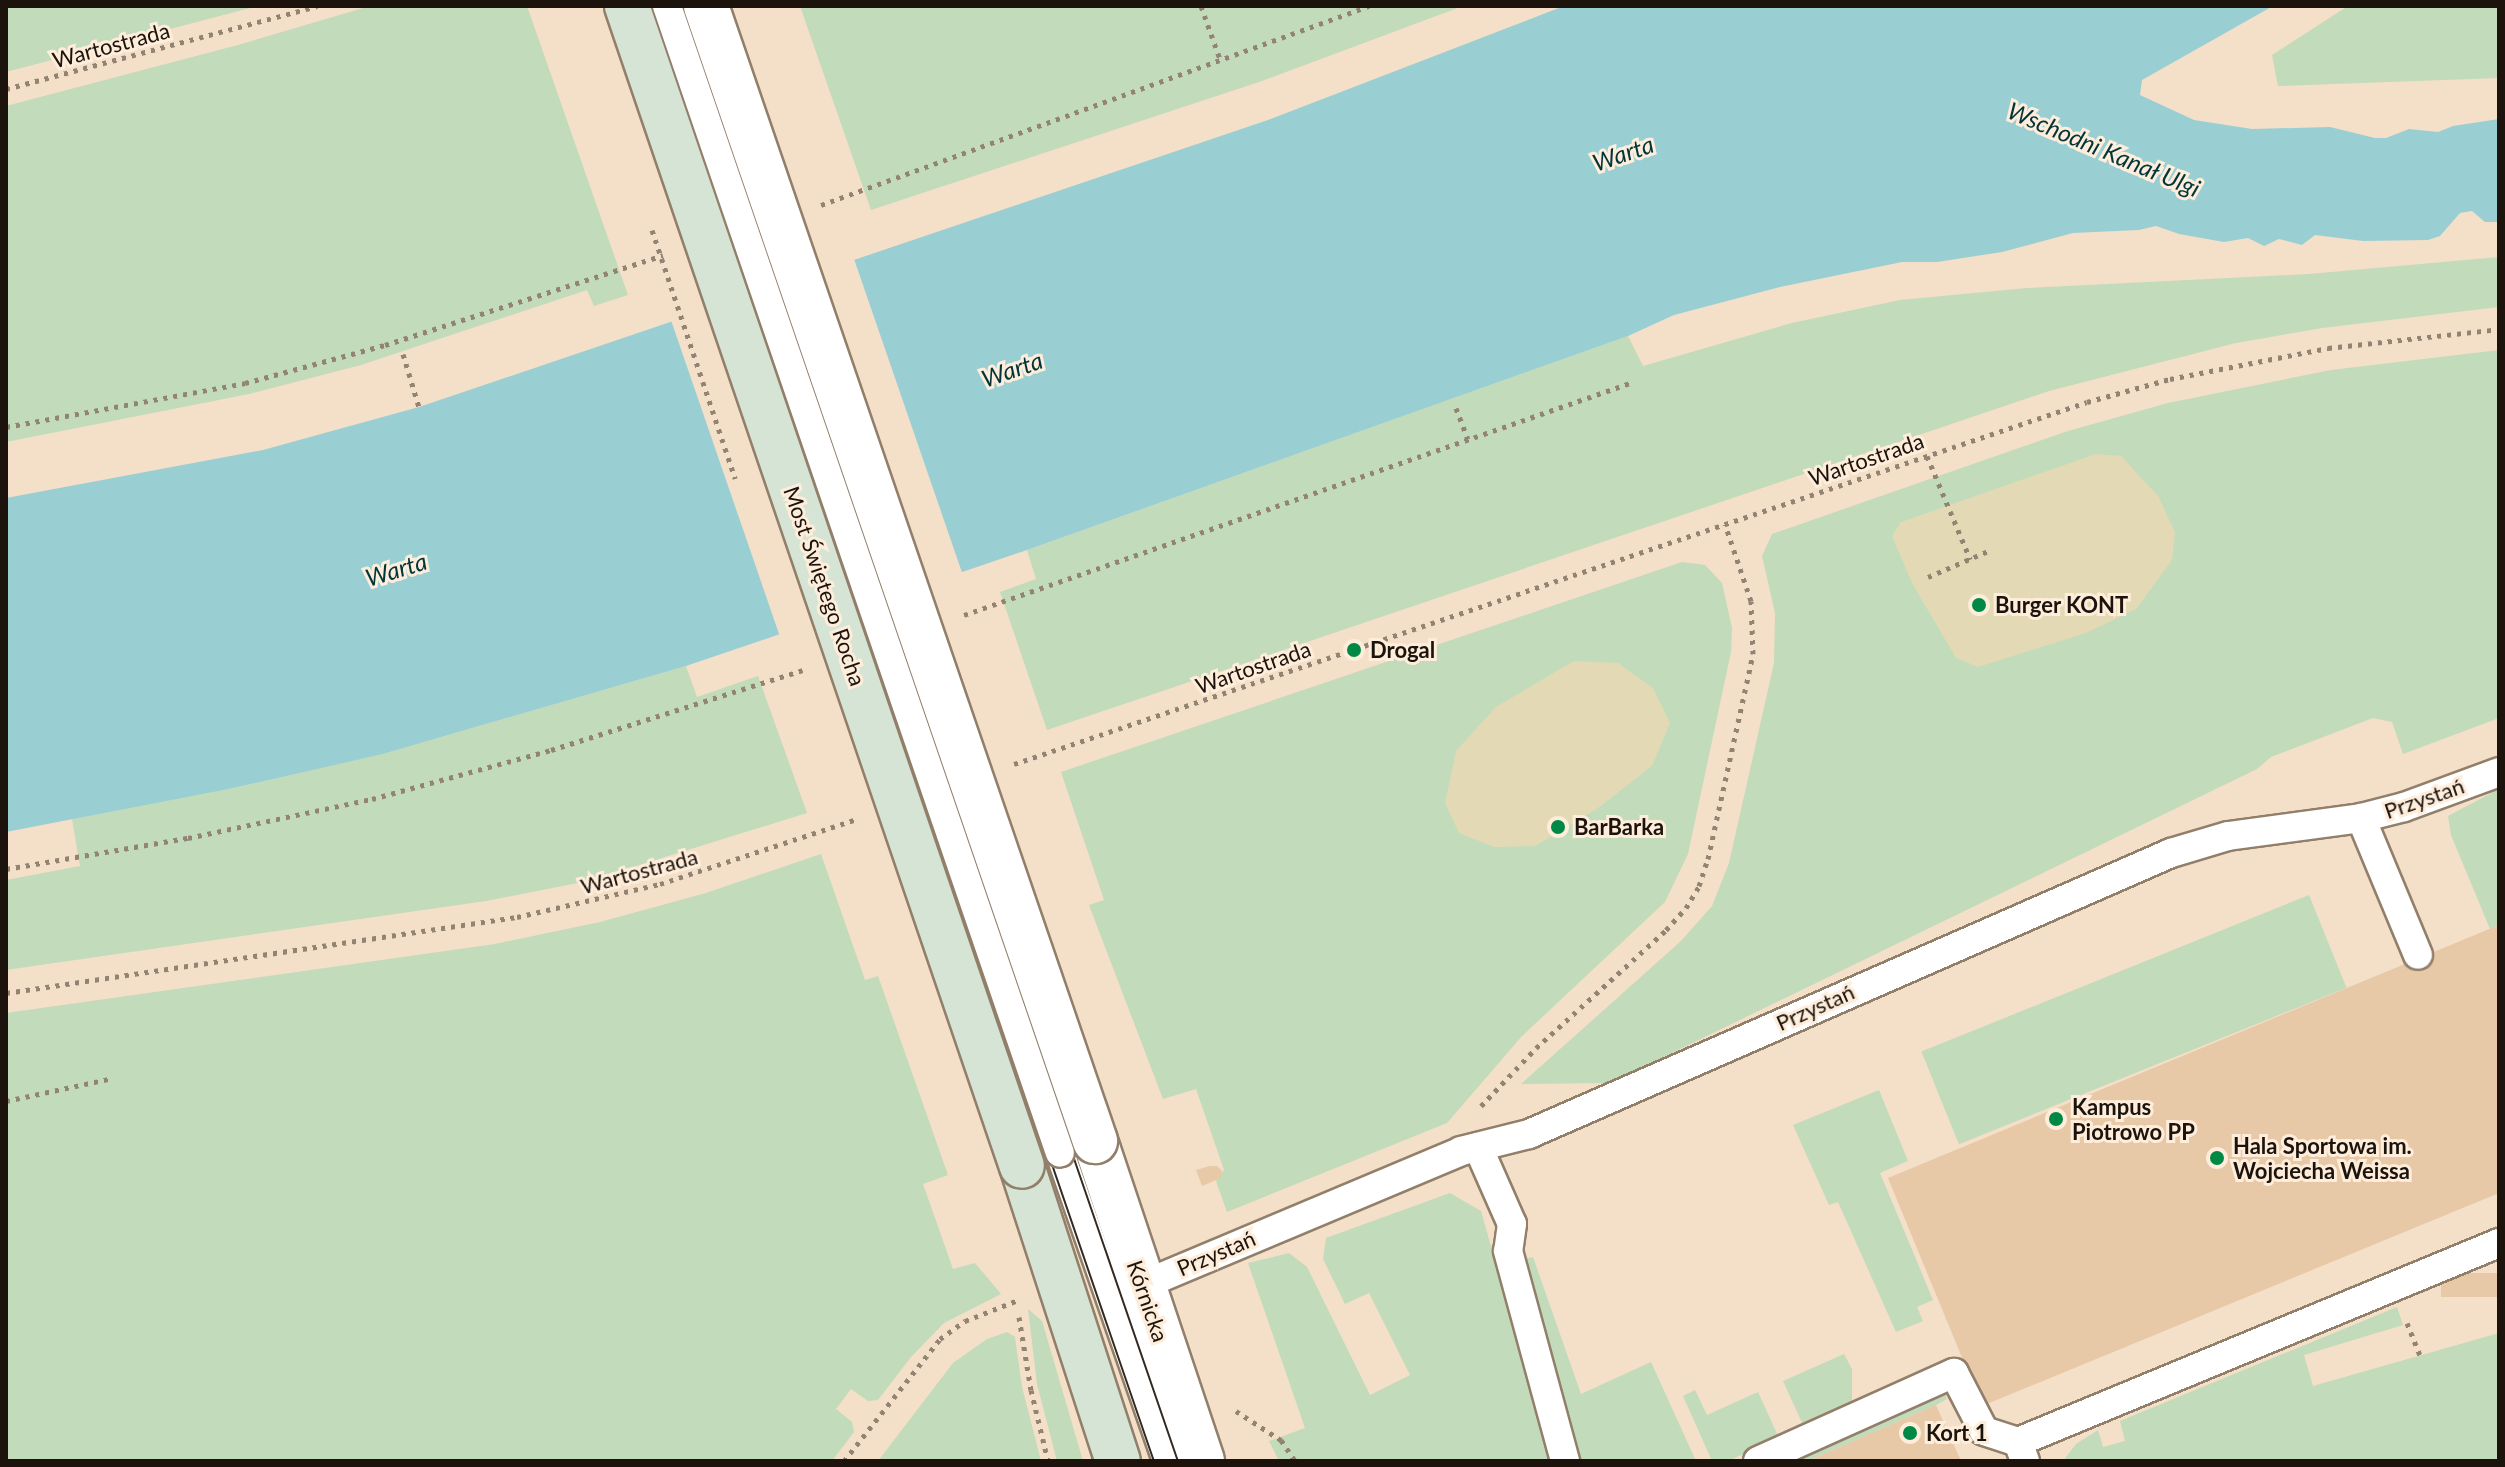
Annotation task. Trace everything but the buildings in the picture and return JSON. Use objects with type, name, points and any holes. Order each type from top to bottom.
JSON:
[{"type":"street","name":"Most Świętego Rocha","points":[[627,6],[1059,1153]]},
{"type":"street","points":[[706,6],[1059,1153],[1118,1461]]},
{"type":"street","name":"Kórnicka","points":[[1059,1153],[1143,1285],[1202,1461]]},
{"type":"lane","points":[[667,6],[1167,1461]]},
{"type":"lane","name":"Przystań","points":[[1143,1285],[1470,1149],[1529,1134],[2171,853],[2228,836],[2361,818],[2404,807],[2499,772]]},
{"type":"lane","points":[[2361,818],[2418,955]]},
{"type":"lane","points":[[1470,1149],[1512,1224],[1508,1251],[1565,1461]]},
{"type":"lane","points":[[1758,1461],[1954,1373],[1984,1431],[2021,1451],[2499,1243]]},
{"type":"path","name":"Wartostrada","points":[[6,89],[317,6]]},
{"type":"path","points":[[1201,6],[1220,59]]},
{"type":"path","points":[[873,188],[1369,6]]},
{"type":"path","points":[[6,427],[245,383],[385,345],[611,271]]},
{"type":"path","name":"Wartostrada","points":[[1009,766],[2087,402],[2170,379],[2328,348],[2499,329]]},
{"type":"path","points":[[403,354],[419,407]]},
{"type":"path","points":[[1456,408],[1468,439]]},
{"type":"path","points":[[1927,456],[1970,559]]},
{"type":"path","points":[[1470,1149],[1467,1126],[1478,1109],[1536,1048],[1666,930],[1686,908],[1699,886],[1708,859],[1753,654],[1751,601],[1725,524]]},
{"type":"path","points":[[1928,577],[1988,551]]},
{"type":"path","name":"Wartostrada","points":[[6,993],[533,914],[660,884],[859,818]]},
{"type":"path","points":[[6,869],[78,855]]},
{"type":"path","points":[[6,1101],[113,1078]]},
{"type":"path","points":[[1012,1285],[1048,1461]]},
{"type":"path","points":[[844,1461],[940,1339],[965,1321],[1029,1296]]},
{"type":"path","points":[[1230,1408],[1281,1440],[1295,1461]]},
{"type":"green space","points":[[6,6],[258,6],[6,72]]},
{"type":"green space","points":[[370,6],[527,6],[628,295],[594,306],[587,290],[361,365],[249,394],[6,442],[6,106],[238,45]]},
{"type":"green space","points":[[800,6],[1463,6],[1259,82],[871,210]]},
{"type":"green space","points":[[2348,6],[2499,6],[2499,78],[2278,86],[2272,55]]},
{"type":"green space","points":[[2499,257],[2499,307],[2322,328],[2236,343],[2049,391],[1047,730],[1000,592],[1036,579],[1027,550],[1628,336],[1643,366],[1792,323],[1900,300],[2027,288],[2309,274]]},
{"type":"green space","points":[[2499,350],[2499,718],[2403,754],[2392,722],[2373,718],[2271,757],[2257,769],[1610,1083],[1521,1084],[1681,941],[1712,906],[1729,863],[1774,663],[1775,613],[1762,556],[1772,534],[2068,431],[2168,403],[2331,370]]},
{"type":"green space","points":[[1682,562],[1705,565],[1722,583],[1732,628],[1731,652],[1688,854],[1665,902],[1522,1036],[1447,1123],[1227,1212],[1216,1181],[1224,1170],[1196,1089],[1163,1099],[1089,905],[1104,900],[1061,772]]},
{"type":"green space","points":[[686,666],[697,697],[758,676],[807,813],[588,881],[486,901],[6,970],[6,880],[80,866],[72,819],[383,754]]},
{"type":"green space","points":[[2499,789],[2499,925],[2490,929],[2451,835],[2448,816]]},
{"type":"green space","points":[[821,854],[865,980],[878,976],[948,1175],[923,1184],[953,1269],[975,1263],[1001,1294],[944,1323],[911,1357],[878,1400],[868,1401],[851,1389],[836,1409],[852,1422],[854,1432],[832,1461],[6,1461],[6,1013],[495,944],[600,922],[706,893]]},
{"type":"green space","points":[[2309,895],[2346,988],[1959,1144],[1921,1052]]},
{"type":"green space","points":[[1879,1090],[1908,1161],[1880,1173],[1933,1300],[1917,1307],[1923,1321],[1896,1332],[1838,1202],[1829,1205],[1793,1125]]},
{"type":"green space","points":[[1450,1193],[1481,1211],[1552,1461],[1279,1461],[1269,1441],[1305,1428],[1248,1263],[1289,1253],[1307,1267],[1370,1395],[1410,1375],[1369,1293],[1345,1304],[1323,1259],[1326,1238]]},
{"type":"green space","points":[[1533,1257],[1581,1394],[1651,1362],[1696,1461],[1578,1461],[1524,1259]]},
{"type":"green space","points":[[2397,1307],[2403,1325],[2304,1355],[2313,1386],[2499,1333],[2499,1461],[2063,1461],[2076,1444],[2098,1430],[2103,1447],[2125,1441],[2120,1421]]},
{"type":"green space","points":[[1028,1309],[1042,1321],[1083,1461],[1057,1461],[1037,1384]]},
{"type":"green space","points":[[1007,1332],[1015,1337],[1022,1387],[1041,1461],[878,1461],[953,1363],[987,1339]]},
{"type":"green space","points":[[1844,1354],[1852,1369],[1852,1405],[1804,1427],[1783,1381]]},
{"type":"green space","points":[[1695,1390],[1707,1415],[1758,1392],[1779,1438],[1728,1461],[1712,1461],[1683,1396]]},
{"type":"green space","points":[[1944,1392],[1947,1399],[1936,1405],[1808,1461],[1789,1461]]},
{"type":"sand","points":[[2096,454],[2121,456],[2158,496],[2175,532],[2172,560],[2136,609],[2086,633],[1978,667],[1956,658],[1912,583],[1892,536],[1901,522]]},
{"type":"sand","points":[[1574,661],[1618,663],[1653,688],[1670,723],[1652,766],[1598,808],[1535,846],[1494,847],[1459,833],[1445,803],[1456,751],[1496,707]]},
{"type":"water","points":[[1564,6],[2273,6],[2142,80],[2140,95],[2194,120],[2252,129],[2330,127],[2375,138],[2386,138],[2409,129],[2438,132],[2453,126],[2499,119],[2499,222],[2485,222],[2472,211],[2460,213],[2440,236],[2428,240],[2363,241],[2315,235],[2302,245],[2279,239],[2264,246],[2248,238],[2224,242],[2179,234],[2156,226],[2139,230],[2073,233],[2002,252],[1937,262],[1902,262],[1780,287],[1674,315],[1628,336],[1027,550],[686,666],[383,754],[228,789],[6,832],[6,498],[263,450],[419,407],[1268,120]]},
{"type":"pier","points":[[853,256],[963,576],[781,638],[671,319]]},
{"type":"tram line","points":[[654,6],[1154,1461]]},
{"type":"tram line","points":[[678,6],[1178,1461]]},
{"type":"place","name":"Burger KONT","points":[[1979,605]]},
{"type":"place","name":"Drogal","points":[[1354,650]]},
{"type":"place","name":"BarBarka","points":[[1558,827]]},
{"type":"place","name":"Kampus Piotrowo PP","points":[[2056,1119]]},
{"type":"place","name":"Hala Sportowa im. Wojciecha Weissa","points":[[2217,1158]]},
{"type":"place","name":"Kort 1","points":[[1910,1433]]},
{"type":"water label","name":"Wschodni Kanał Ulgi","points":[[2104,149]]},
{"type":"water label","name":"Warta","points":[[1623,153]]},
{"type":"water label","name":"Warta","points":[[1012,369]]},
{"type":"water label","name":"Warta","points":[[396,569]]}]
